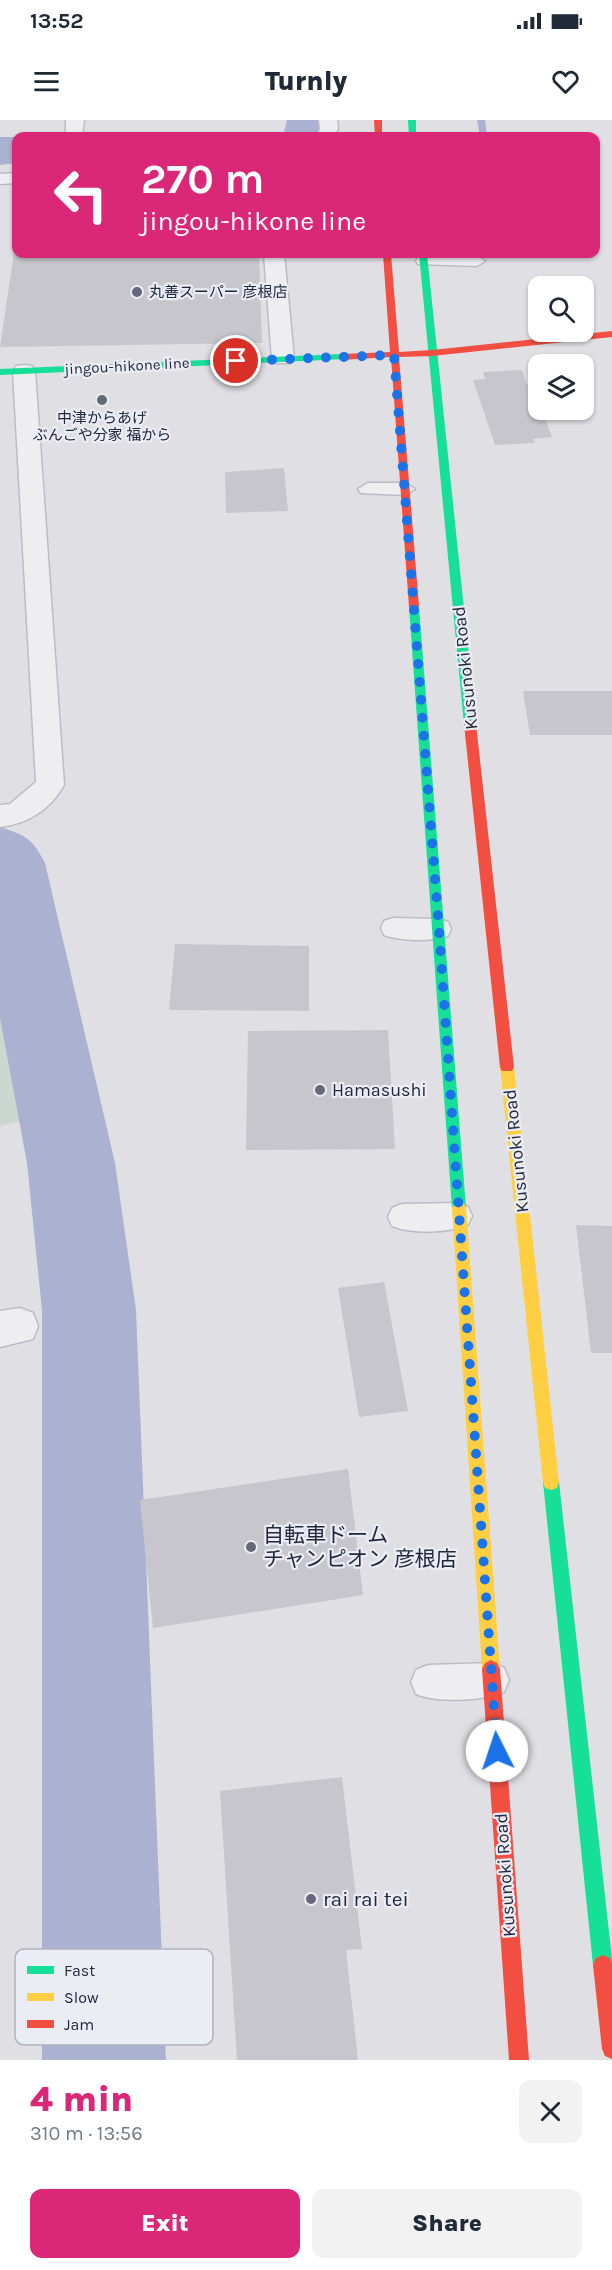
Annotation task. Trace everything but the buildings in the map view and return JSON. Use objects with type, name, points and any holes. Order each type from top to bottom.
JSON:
[{"type":"main road","name":"Kusunoki Road","points":[[387,258],[439,929],[519,2060]]},
{"type":"main road","name":"Kusunoki Road","points":[[424,258],[432,353],[612,2049]]},
{"type":"main road","name":"jingou-hikone line","points":[[12,371],[432,353],[612,334]]},
{"type":"street","points":[[274,258],[282,359]]},
{"type":"street","points":[[0,816],[18,814],[50,785],[12,371]]},
{"type":"lane","points":[[437,258],[477,261]]},
{"type":"lane","points":[[368,489],[405,489]]},
{"type":"lane","points":[[393,928],[439,929]]},
{"type":"lane","points":[[402,1217],[458,1216]]},
{"type":"lane","points":[[428,1682],[492,1680]]},
{"type":"shaded area","points":[[0,899],[46,1115],[0,1126]]},
{"type":"waterway","points":[[306,132],[309,120]]},
{"type":"waterway","points":[[481,120],[483,132]]},
{"type":"waterway","points":[[0,151],[12,150]]},
{"type":"waterway","points":[[0,856],[8,863],[71,1163],[89,1310],[102,1949]]},
{"type":"waterway","points":[[104,2045],[104,2060]]},
{"type":"traffic: fast","points":[[412,120],[413,132]]},
{"type":"traffic: fast","points":[[423,258],[470,724]]},
{"type":"traffic: fast","points":[[0,372],[342,357]]},
{"type":"traffic: fast","points":[[414,607],[459,1208]]},
{"type":"traffic: fast","points":[[551,1482],[603,1965]]},
{"type":"traffic: slow","points":[[507,1067],[551,1482]]},
{"type":"traffic: slow","points":[[459,1208],[491,1669]]},
{"type":"traffic: jam","points":[[378,120],[379,132]]},
{"type":"traffic: jam","points":[[387,258],[414,607]]},
{"type":"traffic: jam","points":[[342,357],[432,353],[612,334]]},
{"type":"traffic: jam","points":[[470,724],[507,1067]]},
{"type":"traffic: jam","points":[[491,1669],[519,2060]]},
{"type":"traffic: jam","points":[[603,1965],[612,2049]]},
{"type":"place","name":"丸善スーパー 彦根店","points":[[137,292]]},
{"type":"place","name":"中津からあげ ぶんごや分家 福から","points":[[102,400]]},
{"type":"place","name":"Hamasushi","points":[[320,1090]]},
{"type":"place","name":"自転車ドーム チャンピオン 彦根店","points":[[251,1547]]},
{"type":"place","name":"rai rai tei","points":[[311,1899]]},
{"type":"route","points":[[236,361],[394,355],[439,929],[497,1751]]}]
